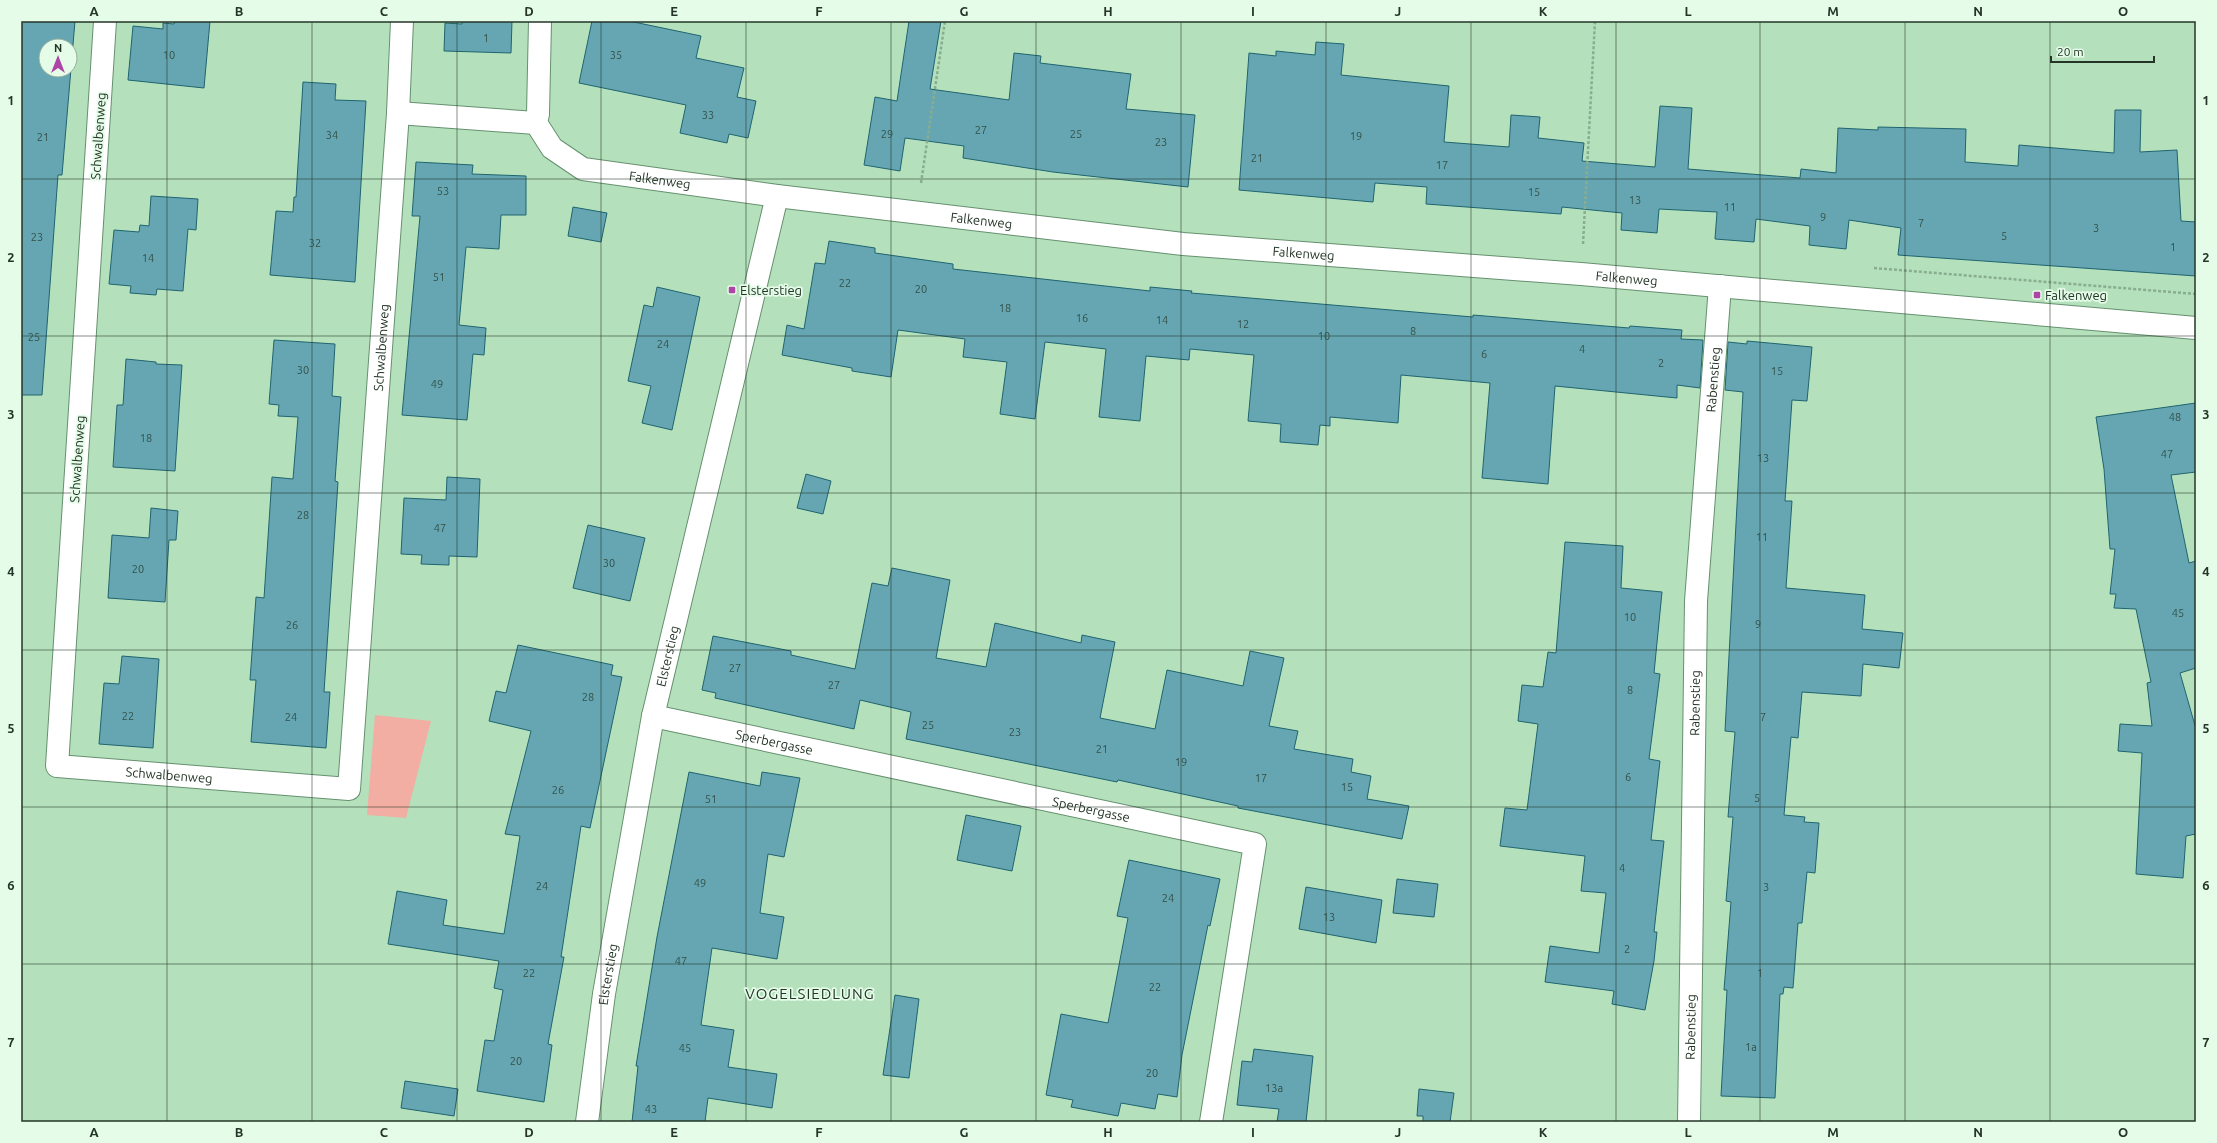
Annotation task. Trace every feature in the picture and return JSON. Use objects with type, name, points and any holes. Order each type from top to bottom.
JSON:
[{"type":"street","name":"Schwalbenweg","points":[[104,21],[57,766],[349,789],[398,113],[402,21]]},
{"type":"street","points":[[398,113],[536,123],[538,114],[540,21]]},
{"type":"street","name":"Falkenweg","points":[[536,123],[552,148],[583,169],[777,196],[1183,244],[1581,274],[2196,328]]},
{"type":"street","name":"Elsterstieg","points":[[587,1122],[604,994],[653,716],[777,196]]},
{"type":"street","name":"Rabenstieg","points":[[1689,1122],[1696,600],[1720,286]]},
{"type":"street","name":"Sperbergasse","points":[[653,716],[1255,844],[1211,1122]]},
{"type":"path","points":[[916,213],[945,21]]},
{"type":"path","points":[[1581,274],[1595,21]]},
{"type":"path","points":[[1582,244],[1590,245]]},
{"type":"path","points":[[1869,268],[2196,294]]},
{"type":"shaded area","points":[[375,715],[431,721],[406,818],[367,815]]},
{"type":"building","points":[[21,21],[75,21],[74,38],[38,38],[38,78],[70,78],[62,175],[58,175],[42,395],[21,395]]},
{"type":"building","points":[[175,21],[210,21],[204,88],[128,80],[133,26],[163,29],[163,23],[174,24]]},
{"type":"building","points":[[462,21],[512,21],[511,53],[444,51],[445,23],[462,24]]},
{"type":"building","points":[[592,21],[629,21],[701,36],[696,58],[744,68],[737,97],[756,101],[748,138],[729,134],[727,143],[680,133],[686,105],[579,83]]},
{"type":"building","points":[[909,21],[941,21],[930,89],[1009,100],[1014,53],[1041,56],[1040,63],[1131,74],[1126,109],[1195,115],[1188,187],[1053,172],[963,158],[964,146],[905,138],[900,171],[864,165],[875,97],[897,101]]},
{"type":"building","points":[[1316,42],[1344,44],[1341,75],[1449,86],[1444,142],[1509,147],[1511,115],[1540,117],[1538,138],[1584,143],[1582,161],[1655,167],[1660,106],[1692,108],[1688,169],[1800,178],[1801,169],[1836,173],[1838,128],[1878,130],[1878,127],[1966,129],[1965,162],[2018,166],[2019,145],[2114,153],[2115,110],[2141,110],[2140,152],[2177,150],[2181,221],[2196,222],[2196,276],[1898,255],[1901,228],[1849,220],[1846,249],[1809,245],[1810,226],[1756,219],[1754,242],[1715,239],[1717,212],[1659,209],[1657,233],[1621,230],[1622,213],[1562,207],[1561,214],[1426,204],[1427,187],[1375,183],[1373,202],[1239,190],[1249,53],[1276,56],[1276,51],[1315,55]]},
{"type":"building","points":[[303,82],[336,84],[335,100],[366,101],[355,282],[270,275],[276,211],[293,212],[294,197],[296,197]]},
{"type":"building","points":[[416,162],[473,165],[472,174],[526,176],[526,215],[501,215],[499,249],[466,247],[459,325],[486,328],[484,355],[473,354],[467,420],[402,415],[420,216],[412,216]]},
{"type":"building","points":[[151,196],[198,199],[196,230],[188,229],[183,291],[157,289],[156,295],[130,293],[131,286],[109,284],[114,230],[139,232],[140,225],[149,226]]},
{"type":"building","points":[[573,207],[607,213],[601,242],[568,236]]},
{"type":"building","points":[[829,241],[875,248],[875,253],[953,264],[953,269],[1150,291],[1150,287],[1192,291],[1191,293],[1473,317],[1473,315],[1629,328],[1630,326],[1682,330],[1681,339],[1703,340],[1700,388],[1677,385],[1677,398],[1555,386],[1548,484],[1482,478],[1490,383],[1401,375],[1398,423],[1330,417],[1330,426],[1320,425],[1318,445],[1280,442],[1281,424],[1248,421],[1254,355],[1190,349],[1189,360],[1146,356],[1140,421],[1099,417],[1106,349],[1045,342],[1035,419],[1000,414],[1007,362],[963,357],[965,339],[898,330],[891,377],[852,371],[852,368],[782,355],[787,325],[804,329],[815,263],[825,264]]},
{"type":"building","points":[[657,287],[700,297],[672,430],[642,423],[651,386],[628,381],[644,305],[653,307]]},
{"type":"building","points":[[274,340],[335,344],[332,396],[341,397],[335,481],[338,482],[324,692],[330,692],[326,748],[251,742],[256,680],[250,680],[256,597],[264,598],[272,477],[293,479],[298,417],[278,416],[279,405],[269,404]]},
{"type":"building","points":[[1747,341],[1812,347],[1807,401],[1792,400],[1785,501],[1792,501],[1786,588],[1865,595],[1862,629],[1903,633],[1899,668],[1863,664],[1861,696],[1802,692],[1798,738],[1791,737],[1784,815],[1805,817],[1804,822],[1819,823],[1815,873],[1807,872],[1802,923],[1798,923],[1793,988],[1784,987],[1783,994],[1780,994],[1775,1098],[1721,1096],[1727,990],[1724,990],[1731,902],[1726,901],[1733,817],[1728,817],[1735,732],[1725,731],[1743,392],[1725,390],[1728,342],[1747,344]]},
{"type":"building","points":[[126,359],[156,362],[156,364],[182,365],[175,471],[113,467],[117,405],[123,405]]},
{"type":"building","points":[[2196,403],[2196,472],[2171,475],[2189,563],[2196,561],[2196,668],[2180,673],[2196,729],[2196,834],[2186,836],[2183,878],[2136,874],[2142,753],[2118,751],[2120,724],[2152,726],[2147,683],[2151,682],[2136,609],[2114,608],[2116,594],[2110,594],[2115,549],[2110,549],[2104,469],[2096,417]]},
{"type":"building","points":[[806,474],[831,481],[823,514],[797,508]]},
{"type":"building","points":[[447,477],[480,479],[477,557],[449,556],[449,565],[421,564],[422,555],[401,554],[404,498],[446,500]]},
{"type":"building","points":[[151,508],[178,511],[176,540],[169,540],[165,602],[108,598],[112,535],[149,538]]},
{"type":"building","points":[[588,525],[645,538],[630,601],[573,588]]},
{"type":"building","points":[[1565,542],[1623,546],[1621,588],[1662,592],[1654,673],[1660,674],[1649,759],[1660,761],[1651,840],[1664,841],[1654,932],[1657,932],[1654,961],[1645,1010],[1612,1004],[1614,991],[1545,982],[1550,946],[1599,953],[1606,893],[1581,891],[1585,856],[1500,846],[1505,808],[1527,810],[1538,724],[1518,721],[1522,685],[1543,687],[1548,652],[1556,653]]},
{"type":"building","points":[[892,568],[950,580],[936,658],[986,667],[995,623],[1081,643],[1082,635],[1115,642],[1100,718],[1155,729],[1167,670],[1243,686],[1250,651],[1284,658],[1269,726],[1298,731],[1294,749],[1353,759],[1351,772],[1371,776],[1367,799],[1409,806],[1402,839],[1238,808],[1238,806],[1118,780],[1117,782],[906,739],[911,712],[860,700],[854,729],[715,698],[716,693],[702,690],[713,636],[791,651],[791,655],[855,669],[872,583],[888,586]]},
{"type":"building","points":[[518,645],[613,665],[611,675],[622,677],[590,828],[581,826],[561,957],[564,957],[548,1044],[552,1045],[544,1102],[477,1091],[485,1040],[494,1041],[503,990],[494,988],[499,961],[388,944],[397,891],[447,900],[443,925],[504,934],[520,836],[505,834],[531,731],[489,721],[496,691],[506,693]]},
{"type":"building","points":[[122,656],[159,659],[153,748],[99,744],[104,683],[119,684]]},
{"type":"building","points":[[689,772],[760,786],[762,772],[800,778],[784,857],[768,854],[760,913],[784,917],[777,959],[712,948],[701,1025],[734,1030],[728,1067],[777,1074],[772,1108],[708,1098],[705,1122],[632,1122],[638,1066],[636,1066],[657,937]]},
{"type":"building","points":[[966,815],[1021,826],[1012,871],[957,860]]},
{"type":"building","points":[[1129,860],[1220,879],[1210,926],[1208,925],[1182,1055],[1177,1097],[1158,1094],[1155,1109],[1121,1103],[1118,1116],[1071,1107],[1073,1100],[1046,1095],[1061,1014],[1108,1023],[1128,918],[1117,916]]},
{"type":"building","points":[[1397,879],[1438,884],[1434,917],[1393,913]]},
{"type":"building","points":[[1306,887],[1382,900],[1376,943],[1299,929]]},
{"type":"building","points":[[895,995],[919,999],[909,1078],[883,1075]]},
{"type":"building","points":[[1254,1049],[1313,1056],[1306,1122],[1277,1122],[1279,1109],[1237,1105],[1242,1061],[1252,1062]]},
{"type":"building","points":[[405,1081],[458,1089],[454,1116],[401,1108]]},
{"type":"building","points":[[1419,1089],[1454,1093],[1450,1122],[1423,1122],[1423,1116],[1417,1116]]},
{"type":"place","name":"Elsterstieg","points":[[732,290]]},
{"type":"place","name":"Falkenweg","points":[[2037,295]]},
{"type":"district","name":"VOGELSIEDLUNG","points":[[810,994]]}]
